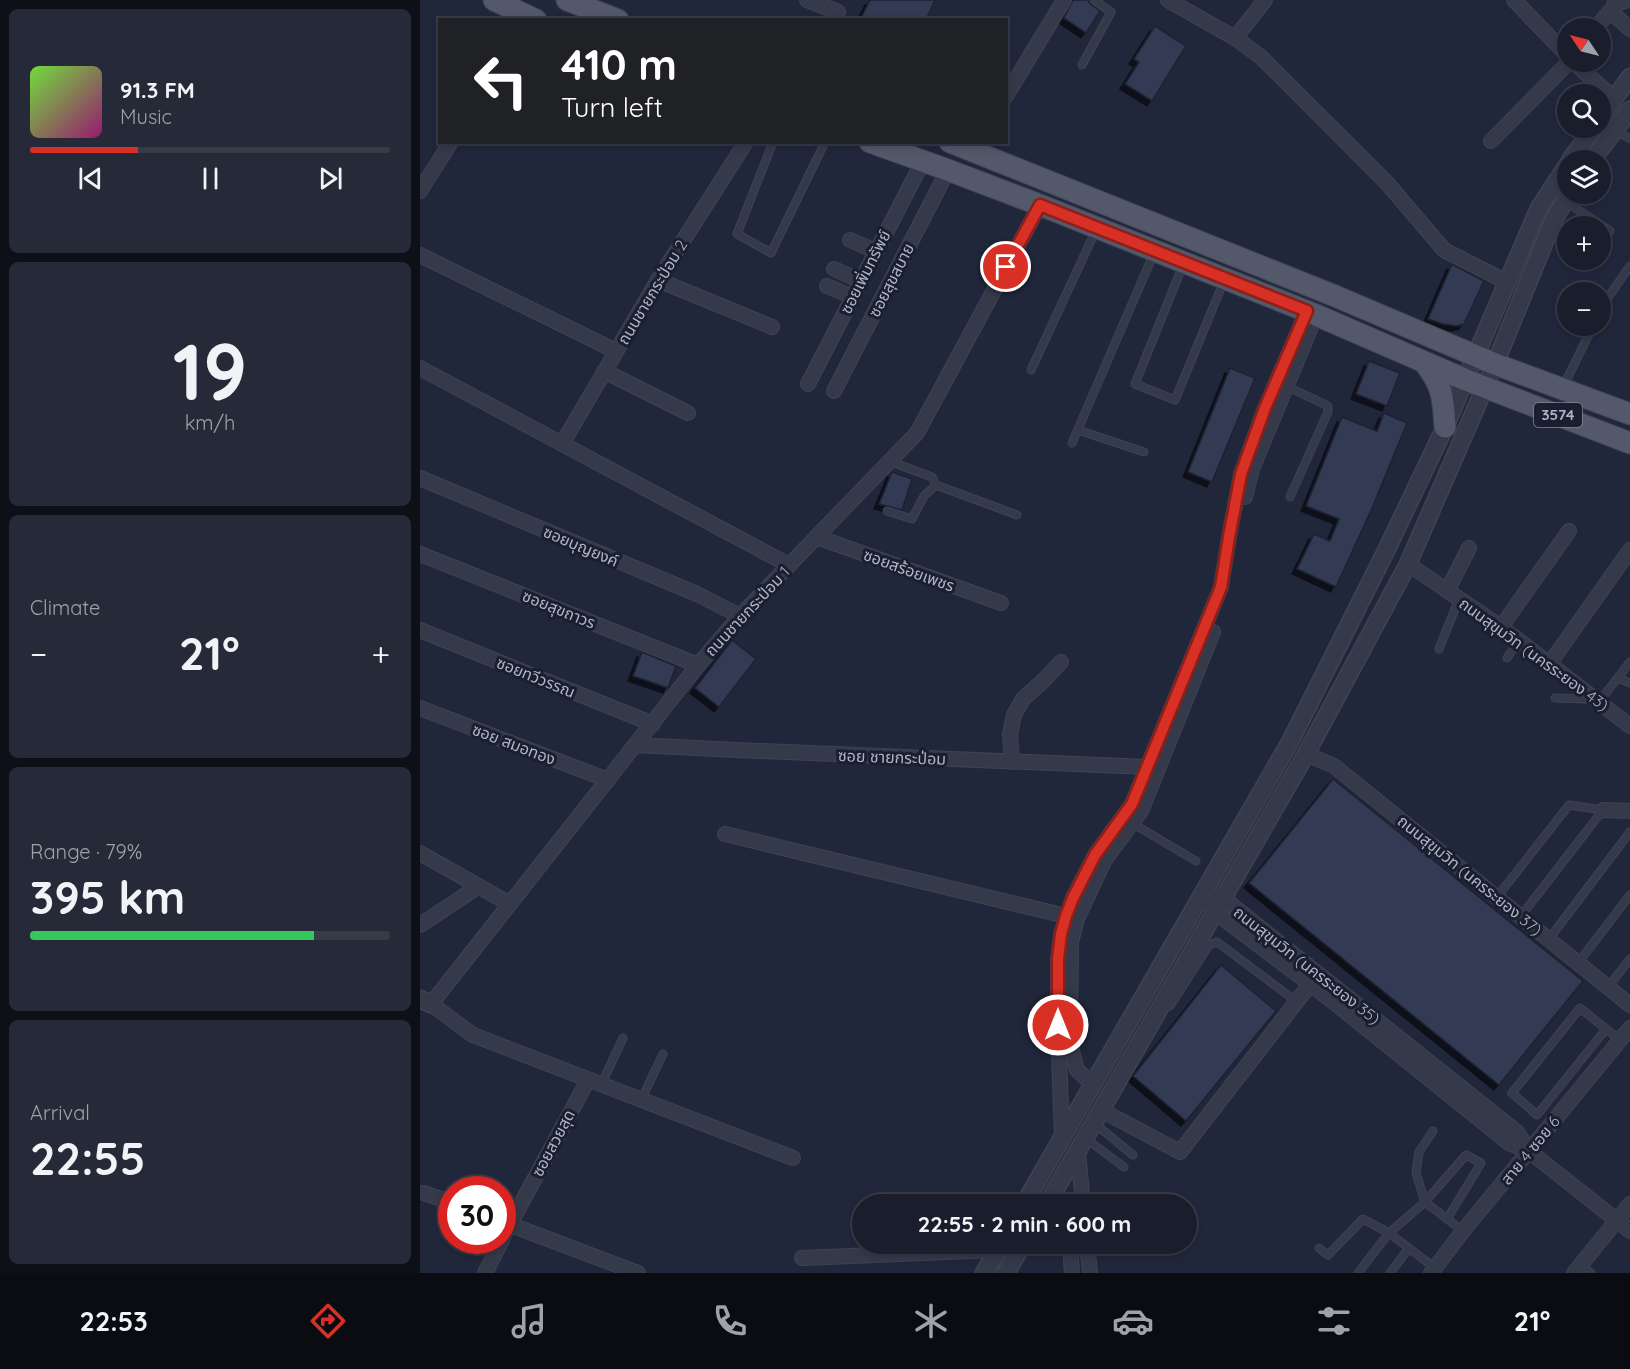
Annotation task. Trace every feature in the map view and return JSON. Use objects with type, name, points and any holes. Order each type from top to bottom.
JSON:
[{"type":"main road","points":[[494,0],[531,18]]},
{"type":"main road","points":[[567,0],[613,18]]},
{"type":"main road","name":"3574","points":[[876,144],[1184,262],[1312,313],[1475,384],[1630,443]]},
{"type":"main road","name":"3574","points":[[961,144],[977,147],[1474,356],[1630,414]]},
{"type":"main road","points":[[1424,362],[1437,379],[1443,396],[1445,427]]},
{"type":"street","points":[[807,0],[838,10]]},
{"type":"street","points":[[1008,93],[1064,0]]},
{"type":"street","points":[[1168,0],[1235,38],[1261,57],[1387,183],[1444,250],[1508,282]]},
{"type":"street","points":[[1235,38],[1265,0]]},
{"type":"street","points":[[1514,0],[1557,45]]},
{"type":"street","points":[[1604,18],[1615,4],[1630,29]]},
{"type":"street","points":[[1491,141],[1561,72]]},
{"type":"street","points":[[1583,72],[1614,99]]},
{"type":"street","points":[[1611,103],[1630,78]]},
{"type":"street","points":[[1605,150],[1623,135],[1630,110]]},
{"type":"street","points":[[420,190],[450,144]]},
{"type":"street","name":"ถนนชายกระป่อม 2","points":[[562,444],[658,280],[745,144]]},
{"type":"street","name":"ซอยเพิ่มทรัพย์","points":[[808,384],[923,161]]},
{"type":"street","name":"ซอยสุขสบาย","points":[[834,391],[948,170]]},
{"type":"street","points":[[1053,1194],[1306,754],[1408,564],[1475,384],[1474,356],[1539,208],[1557,180]]},
{"type":"street","points":[[1029,1194],[1290,742],[1445,427],[1475,384],[1496,364],[1554,219],[1563,204]]},
{"type":"street","name":"ถนนชายกระป่อม 1","points":[[426,1001],[510,904],[698,665],[740,616],[917,433],[1040,205]]},
{"type":"street","points":[[850,240],[876,251]]},
{"type":"street","points":[[420,255],[616,351]]},
{"type":"street","points":[[834,269],[861,280]]},
{"type":"street","points":[[658,280],[772,327]]},
{"type":"street","points":[[826,286],[852,297]]},
{"type":"street","points":[[1098,1077],[1087,1079],[1077,1070],[1069,1029],[1071,942],[1077,919],[1104,861],[1141,811],[1230,588],[1240,519],[1252,469],[1286,386],[1312,313]]},
{"type":"street","points":[[1062,1138],[1058,959],[1066,916],[1095,855],[1132,804],[1149,767],[1221,587],[1241,474],[1265,408],[1312,313]]},
{"type":"street","points":[[834,333],[857,345]]},
{"type":"street","points":[[420,368],[789,565]]},
{"type":"street","points":[[604,371],[688,413]]},
{"type":"street","name":"ซอยบุญยงค์","points":[[420,478],[696,594],[740,616]]},
{"type":"street","points":[[1501,627],[1569,531]]},
{"type":"street","name":"ซอยสร้อยเพชร","points":[[817,537],[1001,603]]},
{"type":"street","points":[[1453,595],[1469,548]]},
{"type":"street","points":[[1550,663],[1630,550]]},
{"type":"street","name":"ซอยสุขถาวร","points":[[420,554],[698,665]]},
{"type":"street","name":"ถนนสุขุมวิท (นครระยอง 43)","points":[[1408,564],[1519,640],[1630,726]]},
{"type":"street","name":"ซอยทวีวรรณ","points":[[420,630],[653,724]]},
{"type":"street","points":[[1012,762],[1010,734],[1014,715],[1023,699],[1061,662]]},
{"type":"street","name":"ซอย สมอทอง","points":[[420,708],[608,780]]},
{"type":"street","name":"ซอย ชายกระป่อม","points":[[636,745],[1149,767]]},
{"type":"street","name":"ถนนสุขุมวิท (นครระยอง 37)","points":[[1306,754],[1334,766],[1630,1005]]},
{"type":"street","points":[[1603,810],[1630,811]]},
{"type":"street","points":[[725,834],[1066,916]]},
{"type":"street","points":[[420,853],[510,904]]},
{"type":"street","points":[[420,925],[479,886]]},
{"type":"street","name":"ถนนสุขุมวิท (นครระยอง 35)","points":[[1204,894],[1517,1132],[1529,1150],[1630,1231]]},
{"type":"street","points":[[1089,1131],[1180,1152],[1314,979]]},
{"type":"street","points":[[426,1001],[473,1035],[793,1158]]},
{"type":"street","name":"สาย 4 ซอย 6","points":[[1433,1271],[1630,1028]]},
{"type":"street","points":[[1059,1047],[1068,1058],[1074,1058]]},
{"type":"street","name":"ซอยสวยสุด","points":[[516,1207],[594,1082]]},
{"type":"street","points":[[1084,1194],[1089,1131]]},
{"type":"street","points":[[424,1193],[438,1198]]},
{"type":"street","points":[[1582,1270],[1630,1204]]},
{"type":"street","points":[[516,1227],[638,1273]]},
{"type":"street","name":"ซอยสวยสุด","points":[[485,1273],[495,1254]]},
{"type":"street","points":[[802,1258],[874,1254]]},
{"type":"street","points":[[984,1273],[995,1254]]},
{"type":"street","points":[[1006,1273],[1017,1254]]},
{"type":"street","points":[[1071,1254],[1072,1273]]},
{"type":"street","points":[[1088,1254],[1090,1273]]},
{"type":"lane","points":[[1082,65],[1111,12],[1095,0]]},
{"type":"lane","points":[[772,144],[737,234],[771,253],[824,144]]},
{"type":"lane","points":[[1576,204],[1591,216]]},
{"type":"lane","points":[[1031,370],[1097,228]]},
{"type":"lane","points":[[1072,443],[1155,251]]},
{"type":"lane","points":[[1184,262],[1135,384],[1175,400],[1225,279]]},
{"type":"lane","points":[[1611,293],[1630,266]]},
{"type":"lane","points":[[1562,389],[1588,336]]},
{"type":"lane","points":[[1286,386],[1328,406],[1328,412],[1290,497]]},
{"type":"lane","points":[[1078,430],[1144,452]]},
{"type":"lane","points":[[889,461],[932,477],[936,485],[1017,515]]},
{"type":"lane","points":[[887,511],[912,519],[924,495],[936,485]]},
{"type":"lane","points":[[1439,649],[1453,595]]},
{"type":"lane","points":[[1506,658],[1519,640]]},
{"type":"lane","points":[[1555,698],[1595,699],[1618,678],[1630,662]]},
{"type":"lane","points":[[1618,678],[1630,683]]},
{"type":"lane","points":[[1497,897],[1569,805],[1603,810],[1521,916]]},
{"type":"lane","points":[[1132,823],[1196,861]]},
{"type":"lane","points":[[1549,939],[1630,832]]},
{"type":"lane","points":[[1578,963],[1630,896]]},
{"type":"lane","points":[[1158,1011],[1163,1012],[1171,1004],[1209,945],[1217,942],[1297,1002]]},
{"type":"lane","points":[[1608,987],[1630,959]]},
{"type":"lane","points":[[1606,1029],[1537,1115],[1512,1093],[1580,1008],[1620,1040]]},
{"type":"lane","points":[[594,1082],[623,1038]]},
{"type":"lane","points":[[641,1100],[663,1054]]},
{"type":"lane","points":[[1089,1131],[1133,1155]]},
{"type":"lane","points":[[1089,1131],[1124,1167]]},
{"type":"lane","points":[[1433,1131],[1419,1152],[1416,1173],[1425,1202],[1463,1232]]},
{"type":"lane","points":[[1358,1273],[1389,1233],[1425,1202],[1466,1155],[1481,1163],[1447,1219]]},
{"type":"lane","points":[[1318,1248],[1328,1255],[1364,1219],[1389,1233],[1433,1271]]},
{"type":"lane","points":[[1390,1273],[1408,1248]]},
{"type":"building","points":[[870,0],[935,0],[927,18],[865,18],[862,16]]},
{"type":"building","points":[[1073,0],[1088,0],[1100,11],[1086,33],[1064,18]]},
{"type":"building","points":[[1155,26],[1186,46],[1152,101],[1125,84],[1139,62],[1134,59]]},
{"type":"building","points":[[1452,264],[1484,281],[1464,324],[1456,326],[1428,319]]},
{"type":"building","points":[[1369,361],[1400,373],[1387,406],[1356,394]]},
{"type":"building","points":[[1230,368],[1255,378],[1212,482],[1188,472]]},
{"type":"building","points":[[1384,413],[1407,423],[1336,587],[1297,569],[1314,534],[1330,541],[1339,519],[1306,506],[1342,417],[1377,431]]},
{"type":"building","points":[[892,472],[912,479],[902,510],[879,504]]},
{"type":"building","points":[[732,640],[756,659],[719,707],[695,688]]},
{"type":"building","points":[[642,652],[676,666],[668,688],[633,676]]},
{"type":"building","points":[[1333,779],[1583,981],[1499,1085],[1249,883]]},
{"type":"building","points":[[1221,965],[1276,1011],[1186,1121],[1133,1076]]},
{"type":"route","points":[[1006,267],[1040,205],[1307,311],[1265,408],[1241,474],[1221,587],[1132,804],[1095,855],[1066,916],[1058,959],[1058,1025]]}]
